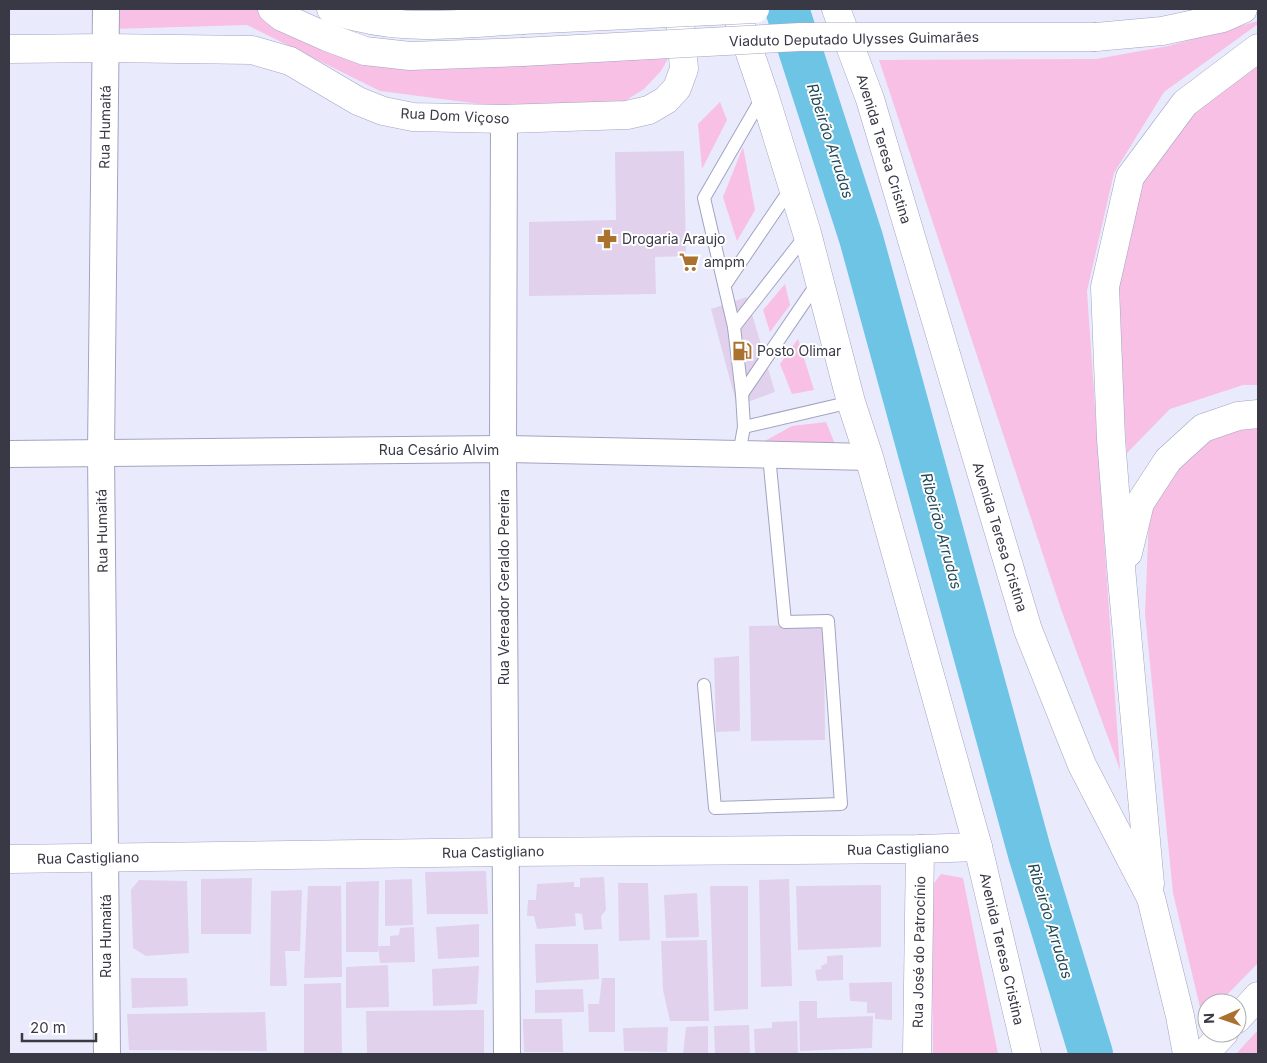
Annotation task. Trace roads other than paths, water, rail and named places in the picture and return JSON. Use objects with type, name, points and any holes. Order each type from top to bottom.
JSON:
[{"type":"main road","name":"Viaduto Deputado Ulysses Guimarães","points":[[272,9],[282,16],[318,33],[366,51],[410,56],[800,37],[1096,37],[1162,31],[1223,18],[1243,9]]},
{"type":"main road","points":[[331,9],[377,22],[415,26],[755,9]]},
{"type":"main road","name":"Rua Dom Viçoso","points":[[9,49],[252,50],[290,61],[358,101],[384,111],[412,117],[504,119],[627,115],[649,110],[666,100],[677,88],[684,69],[679,9]]},
{"type":"main road","name":"Avenida Teresa Cristina","points":[[735,9],[764,94],[807,233],[850,402],[869,458],[978,847],[1027,1054]]},
{"type":"main road","name":"Avenida Teresa Cristina","points":[[836,9],[870,99],[1028,630],[1082,765],[1152,898],[1187,1054]]},
{"type":"main road","points":[[1152,898],[1122,579],[1112,439],[1105,287],[1130,177],[1185,103],[1258,48]]},
{"type":"main road","points":[[1122,579],[1140,503],[1168,460],[1203,428],[1238,416],[1258,414]]},
{"type":"main road","name":"Rua Castigliano","points":[[9,859],[978,847]]},
{"type":"main road","name":"Rua José do Patrocínio","points":[[917,1054],[920,849]]},
{"type":"main road","points":[[1247,1008],[1258,996]]},
{"type":"main road","points":[[1204,1054],[1214,1043]]},
{"type":"street","name":"Rua Humaitá","points":[[106,9],[101,453],[106,1054]]},
{"type":"street","name":"Rua Vereador Geraldo Pereira","points":[[504,119],[503,450],[506,1054]]},
{"type":"street","name":"Rua Cesário Alvim","points":[[9,454],[503,450],[770,454],[869,458]]},
{"type":"lane","points":[[739,454],[744,427],[734,328],[704,198],[764,94]]},
{"type":"lane","points":[[725,286],[792,186]]},
{"type":"lane","points":[[734,328],[807,233]]},
{"type":"lane","points":[[742,394],[819,280]]},
{"type":"lane","points":[[744,427],[850,402]]},
{"type":"lane","points":[[704,685],[715,808],[841,804],[828,621],[785,622],[770,454]]},
{"type":"waterway","name":"Ribeirão Arrudas","points":[[787,9],[861,238],[1030,854],[1091,1054]]},
{"type":"place","name":"Drogaria Araujo","points":[[607,239]]},
{"type":"place","name":"ampm","points":[[689,262]]},
{"type":"place","name":"Posto Olimar","points":[[742,351]]}]
